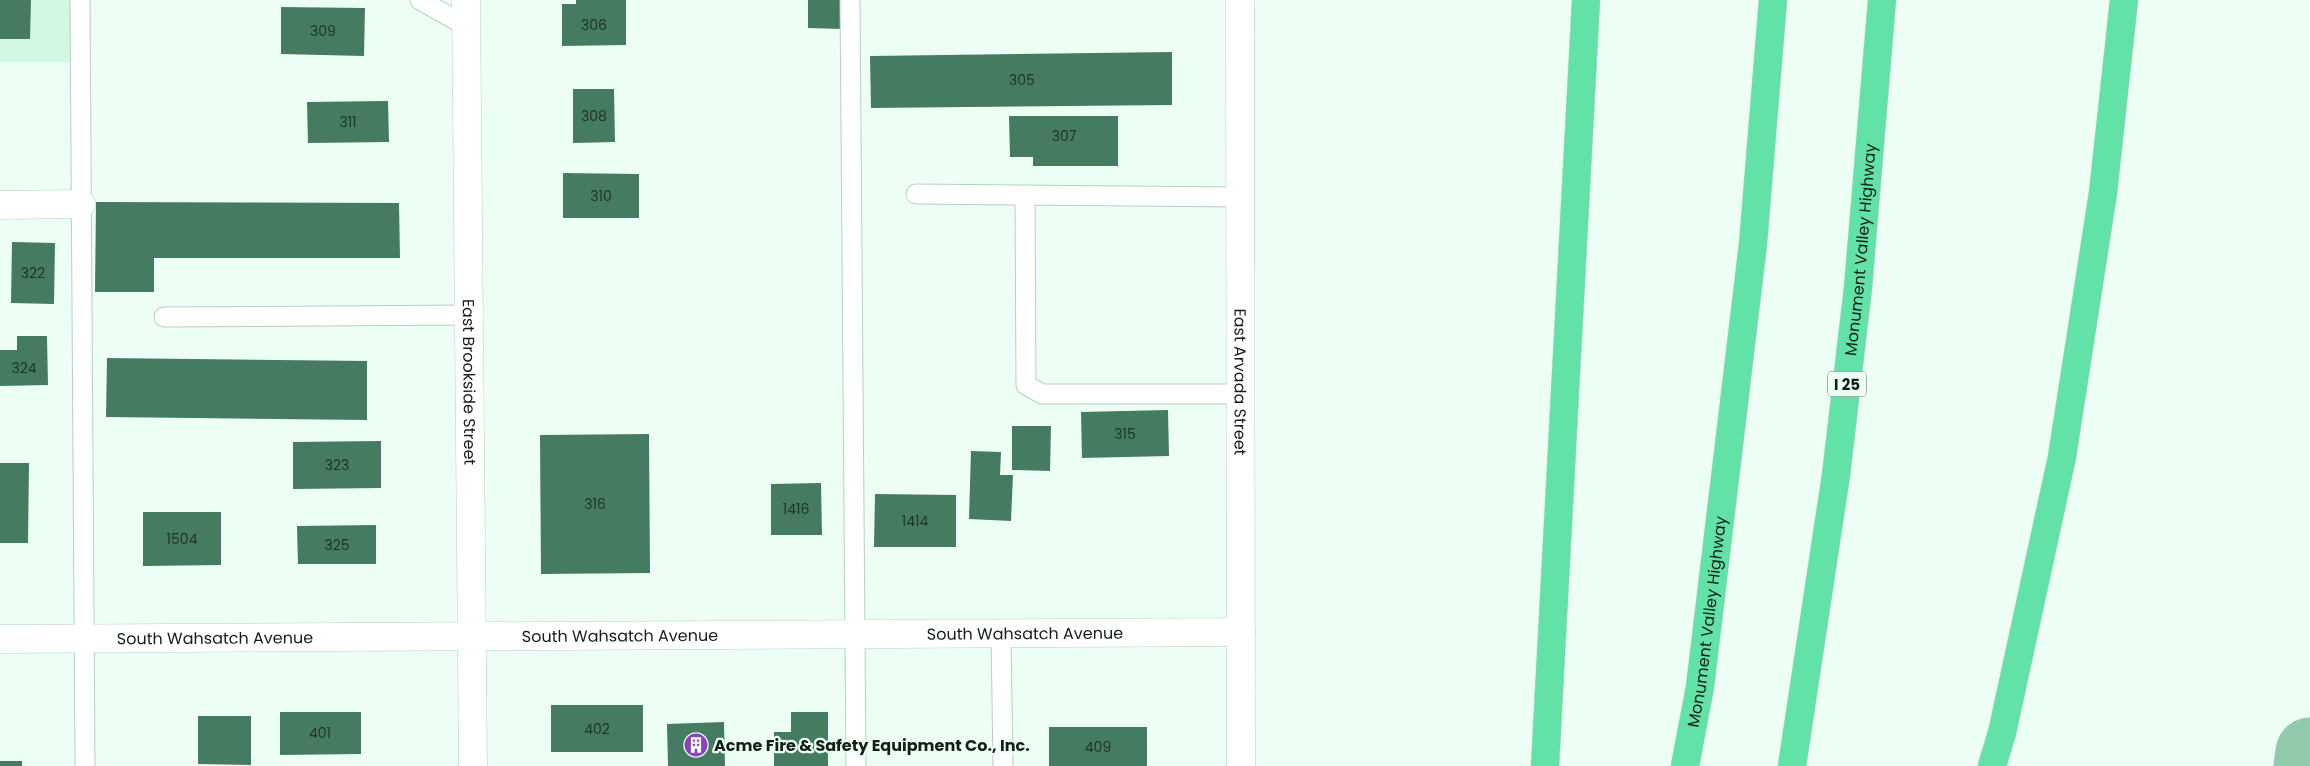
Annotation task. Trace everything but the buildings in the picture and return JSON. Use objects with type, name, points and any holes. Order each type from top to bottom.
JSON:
[{"type":"highway","points":[[1544,766],[1586,0]]},
{"type":"highway","points":[[1582,65],[1592,0]]},
{"type":"highway","name":"Monument Valley Highway","points":[[1685,766],[1700,687],[1753,244],[1774,0]]},
{"type":"highway","name":"Monument Valley Highway","points":[[1792,766],[1842,426],[1858,288],[1882,0]]},
{"type":"highway","points":[[1992,766],[2002,733],[2062,457],[2103,193],[2124,0]]},
{"type":"street","name":"East Arvada Street","points":[[1240,0],[1241,766]]},
{"type":"street","name":"East Brookside Street","points":[[466,13],[473,766]]},
{"type":"street","points":[[0,205],[81,204]]},
{"type":"street","name":"South Wahsatch Avenue","points":[[0,639],[1241,632]]},
{"type":"lane","points":[[80,0],[85,766]]},
{"type":"lane","points":[[420,0],[466,13]]},
{"type":"lane","points":[[850,0],[856,766]]},
{"type":"lane","points":[[916,194],[1240,198]]},
{"type":"lane","points":[[1025,195],[1026,385],[1042,394],[1240,394]]},
{"type":"lane","points":[[164,317],[468,315]]},
{"type":"lane","points":[[1001,633],[1003,766]]},
{"type":"shaded area","points":[[0,0],[73,0],[80,62],[0,62]]},
{"type":"waterway","points":[[2308,766],[2310,752]]},
{"type":"place","name":"Acme Fire & Safety Equipment Co., Inc.","points":[[696,745]]}]
